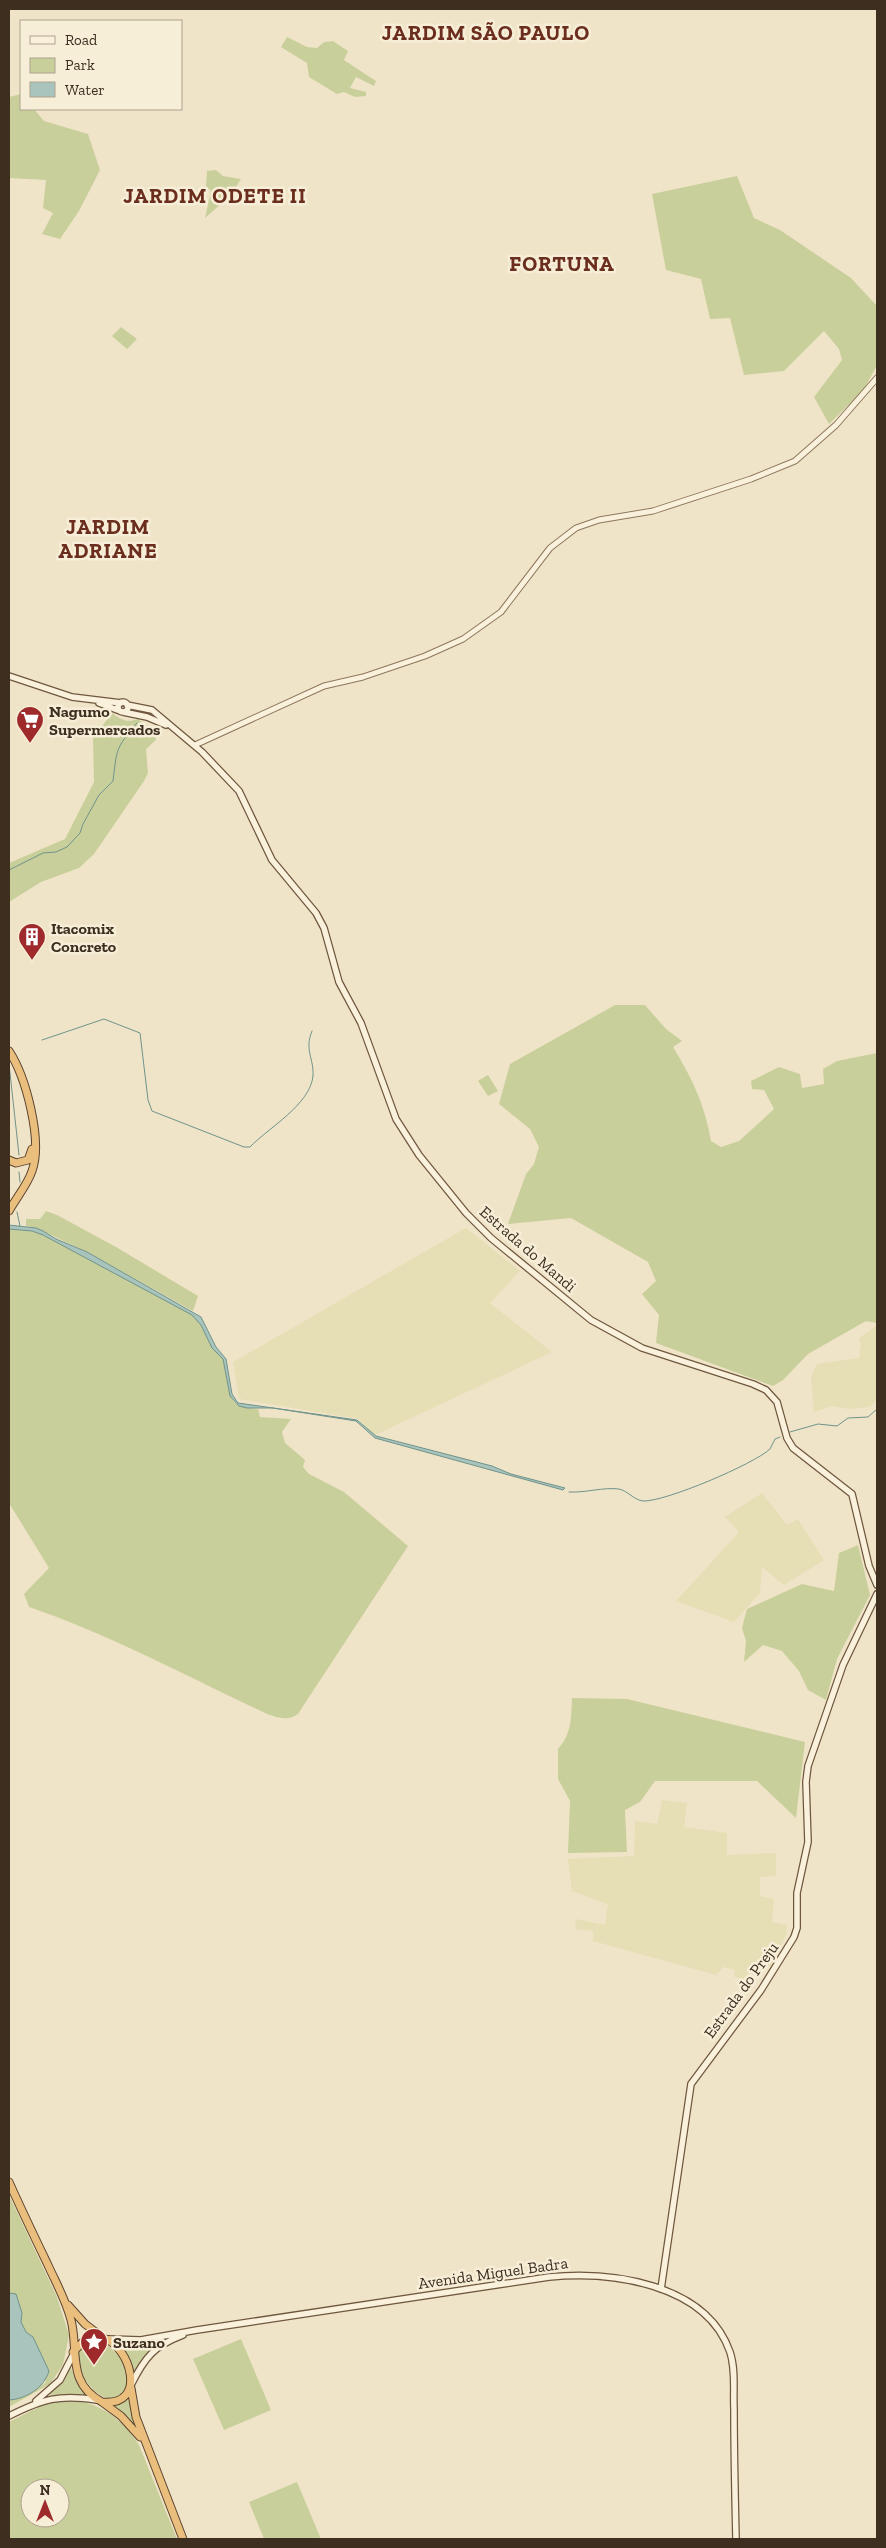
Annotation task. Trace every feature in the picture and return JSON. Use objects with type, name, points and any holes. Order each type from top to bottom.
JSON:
[{"type":"highway","points":[[9,1211],[32,1172],[35,1160],[27,1087],[10,1054]]},
{"type":"highway","points":[[9,1160],[16,1163],[28,1160],[34,1142]]},
{"type":"highway","points":[[9,2182],[65,2301],[73,2328],[73,2353],[81,2380],[100,2401],[121,2416],[146,2446]]},
{"type":"highway","points":[[65,2301],[78,2317],[115,2346],[127,2364],[136,2417],[183,2539]]},
{"type":"highway","points":[[73,2353],[87,2338],[104,2338]]},
{"type":"highway","points":[[100,2401],[110,2403],[122,2399],[131,2386]]},
{"type":"main road","name":"Estrada do Mandi","points":[[9,676],[72,697],[152,710],[218,766],[239,791],[272,860],[320,920],[339,982],[361,1023],[391,1108],[419,1155],[466,1213],[491,1238],[585,1316],[642,1348],[753,1384],[773,1396],[780,1411],[787,1438],[793,1448],[852,1494],[869,1566],[877,1585]]},
{"type":"main road","name":"Estrada do Mandi","points":[[95,701],[122,712],[152,718],[179,732]]},
{"type":"main road","points":[[122,712],[118,706],[124,704]]},
{"type":"main road","name":"Estrada do Preju","points":[[661,2289],[691,2084],[775,1970],[794,1937],[797,1928],[797,1893],[807,1847],[806,1782],[808,1766],[843,1665],[877,1594]]},
{"type":"main road","name":"Avenida Miguel Badra","points":[[197,2330],[557,2276],[599,2275],[626,2278],[661,2289],[679,2298],[708,2320],[725,2341],[731,2355],[734,2386],[736,2539]]},
{"type":"main road","points":[[104,2338],[141,2340],[197,2330]]},
{"type":"main road","points":[[131,2386],[141,2366],[153,2350],[171,2339],[197,2330]]},
{"type":"main road","points":[[33,2404],[55,2386],[73,2353]]},
{"type":"main road","points":[[9,2416],[33,2404],[64,2396],[100,2401]]},
{"type":"street","points":[[195,746],[324,686],[363,677],[425,656],[463,639],[501,612],[550,548],[576,528],[599,520],[653,510],[751,479],[795,461],[836,425],[877,378]]},
{"type":"shaded area","points":[[466,1228],[520,1271],[490,1303],[552,1352],[373,1436],[359,1419],[239,1399],[233,1362]]},
{"type":"shaded area","points":[[877,1325],[877,1399],[870,1407],[849,1409],[832,1406],[814,1412],[811,1377],[817,1364],[859,1358],[861,1344],[859,1338]]},
{"type":"shaded area","points":[[762,1493],[787,1525],[798,1519],[824,1560],[784,1585],[762,1567],[760,1593],[734,1622],[676,1601],[739,1532],[725,1517]]},
{"type":"shaded area","points":[[662,1800],[687,1803],[684,1827],[727,1833],[727,1855],[776,1853],[776,1876],[760,1877],[760,1896],[774,1899],[772,1922],[787,1925],[786,1935],[770,1967],[752,1962],[746,1979],[734,1977],[735,1970],[723,1967],[716,1975],[593,1941],[593,1931],[575,1929],[576,1919],[605,1925],[608,1904],[572,1891],[568,1859],[634,1856],[635,1821],[657,1824]]},
{"type":"green space","points":[[287,37],[307,47],[317,48],[324,42],[333,41],[348,51],[344,60],[376,81],[374,86],[356,77],[350,88],[366,92],[366,96],[355,97],[344,92],[337,94],[309,77],[307,63],[281,47]]},
{"type":"green space","points":[[20,94],[20,110],[35,110],[44,121],[88,134],[100,170],[79,211],[60,239],[42,234],[53,213],[43,208],[46,180],[9,178],[9,97]]},
{"type":"green space","points":[[216,170],[223,176],[241,179],[231,195],[205,218],[211,191],[206,186],[207,171]]},
{"type":"green space","points":[[737,176],[754,218],[780,230],[851,278],[877,306],[877,365],[863,391],[829,424],[814,397],[842,360],[839,349],[824,331],[784,371],[744,375],[730,318],[710,319],[701,279],[666,270],[652,194]]},
{"type":"green space","points":[[121,327],[137,339],[127,349],[112,336]]},
{"type":"green space","points":[[112,713],[124,720],[138,719],[155,732],[156,740],[146,749],[148,773],[144,781],[94,854],[79,868],[41,882],[9,902],[9,863],[65,839],[94,782],[93,738]]},
{"type":"green space","points":[[615,1005],[645,1005],[666,1029],[682,1041],[673,1047],[697,1092],[711,1141],[721,1147],[739,1141],[774,1109],[764,1090],[752,1089],[751,1081],[779,1067],[800,1074],[802,1088],[824,1084],[823,1069],[837,1061],[877,1053],[877,1323],[866,1321],[808,1354],[783,1380],[773,1386],[656,1343],[659,1315],[642,1294],[656,1281],[648,1262],[571,1218],[508,1224],[526,1174],[534,1164],[539,1147],[530,1129],[499,1104],[510,1064]]},
{"type":"green space","points":[[488,1075],[498,1091],[488,1096],[478,1081]]},
{"type":"green space","points":[[46,1211],[116,1247],[198,1296],[193,1311],[87,1252],[36,1228],[26,1226],[26,1219],[40,1219]]},
{"type":"green space","points":[[9,1229],[32,1231],[43,1235],[192,1314],[201,1325],[213,1348],[223,1359],[230,1396],[235,1403],[247,1408],[258,1409],[260,1417],[291,1419],[282,1432],[285,1443],[305,1460],[303,1467],[309,1474],[344,1492],[408,1546],[298,1714],[287,1718],[279,1718],[267,1714],[120,1643],[29,1607],[24,1594],[49,1568],[9,1503]]},
{"type":"green space","points":[[858,1545],[870,1595],[837,1659],[826,1700],[808,1690],[799,1671],[782,1651],[763,1645],[744,1662],[746,1641],[742,1628],[747,1609],[802,1584],[834,1591],[839,1553]]},
{"type":"green space","points":[[572,1698],[627,1699],[805,1742],[796,1818],[757,1781],[655,1781],[640,1802],[625,1810],[627,1852],[568,1853],[570,1801],[558,1779],[558,1749],[568,1731],[571,1719]]},
{"type":"green space","points":[[9,2195],[57,2297],[69,2335],[63,2365],[50,2384],[9,2407],[9,2400],[26,2396],[46,2382],[21,2322],[22,2313],[9,2293]]},
{"type":"green space","points":[[167,2338],[147,2353],[135,2374],[128,2356],[116,2342],[136,2343]]},
{"type":"green space","points":[[241,2339],[271,2410],[224,2430],[193,2359]]},
{"type":"green space","points":[[94,2341],[107,2345],[122,2362],[128,2384],[120,2396],[109,2399],[98,2393],[88,2383],[80,2370],[78,2357],[82,2347]]},
{"type":"green space","points":[[70,2365],[75,2378],[89,2396],[49,2395],[61,2382]]},
{"type":"green space","points":[[130,2396],[131,2409],[138,2429],[114,2407]]},
{"type":"green space","points":[[61,2399],[74,2400],[96,2406],[116,2418],[139,2445],[177,2539],[9,2539],[9,2422],[47,2403]]},
{"type":"green space","points":[[297,2482],[321,2539],[264,2539],[249,2502]]},
{"type":"water","points":[[9,1225],[36,1228],[87,1252],[201,1317],[216,1347],[226,1359],[232,1394],[238,1403],[273,1408],[247,1408],[239,1406],[230,1396],[223,1359],[212,1348],[201,1325],[192,1315],[43,1235],[32,1231],[9,1229]]},
{"type":"water","points":[[273,1408],[357,1420],[376,1436],[492,1466],[511,1474],[565,1488],[563,1490],[375,1438],[356,1421]]},
{"type":"water","points":[[9,2293],[16,2294],[22,2313],[21,2322],[26,2332],[33,2337],[49,2371],[43,2383],[34,2392],[9,2400]]},
{"type":"waterway","points":[[9,870],[43,853],[56,852],[67,847],[80,833],[99,795],[113,781],[118,750],[137,723]]},
{"type":"waterway","points":[[42,1040],[104,1019],[140,1033],[148,1100],[152,1111],[244,1147],[250,1147],[287,1115],[304,1097],[310,1087],[313,1076],[309,1049],[312,1031]]},
{"type":"waterway","points":[[9,1064],[19,1155]]},
{"type":"waterway","points":[[19,1172],[20,1182]]},
{"type":"waterway","points":[[17,1212],[20,1226]]},
{"type":"waterway","points":[[790,1432],[818,1424],[837,1426],[848,1418],[868,1417],[877,1409]]},
{"type":"waterway","points":[[569,1492],[619,1489],[643,1501],[654,1500],[689,1489],[746,1464],[770,1449],[775,1439],[780,1437]]},
{"type":"place","name":"Nagumo Supermercados","points":[[30,744]]},
{"type":"place","name":"Itacomix Concreto","points":[[32,961]]},
{"type":"place","name":"Suzano","points":[[94,2366]]},
{"type":"district","name":"JARDIM SÃO PAULO","points":[[486,32]]},
{"type":"district","name":"JARDIM ODETE II","points":[[215,195]]},
{"type":"district","name":"FORTUNA","points":[[562,263]]},
{"type":"district","name":"JARDIM ADRIANE","points":[[108,538]]}]
